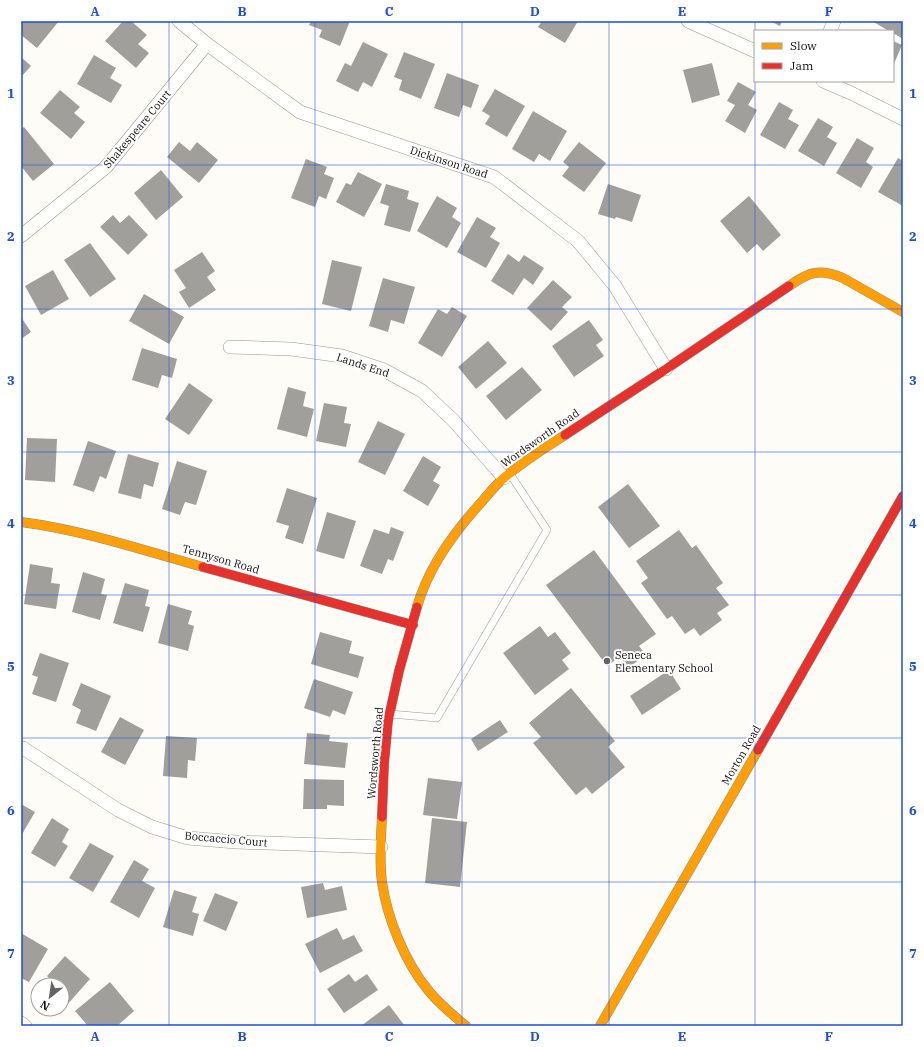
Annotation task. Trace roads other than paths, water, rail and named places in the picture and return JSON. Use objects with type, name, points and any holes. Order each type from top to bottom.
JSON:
[{"type":"street","name":"Dickinson Road","points":[[179,21],[300,112],[494,177],[578,241],[615,286],[666,368]]},
{"type":"street","points":[[688,21],[754,51]]},
{"type":"street","name":"Shakespeare Court","points":[[21,236],[106,167],[208,44]]},
{"type":"street","points":[[825,82],[903,119]]},
{"type":"street","name":"Wordsworth Road","points":[[466,1026],[451,1014],[428,990],[410,963],[397,937],[388,909],[382,881],[381,847],[384,764],[388,720],[399,671],[421,594],[439,557],[462,524],[507,475],[528,459],[787,287],[806,276],[823,272],[844,278],[903,312]]},
{"type":"street","name":"Lands End","points":[[230,346],[291,349],[342,356],[384,370],[422,391],[507,475]]},
{"type":"street","name":"Morton Road","points":[[600,1026],[903,496]]},
{"type":"street","name":"Tennyson Road","points":[[21,522],[93,536],[413,625]]},
{"type":"street","name":"Boccaccio Court","points":[[23,748],[118,810],[152,827],[188,838],[236,842],[381,847]]},
{"type":"street","points":[[21,1023],[26,1026]]},
{"type":"lane","points":[[390,714],[437,718],[547,530],[507,475]]},
{"type":"place","name":"Seneca Elementary School","points":[[607,661]]}]
